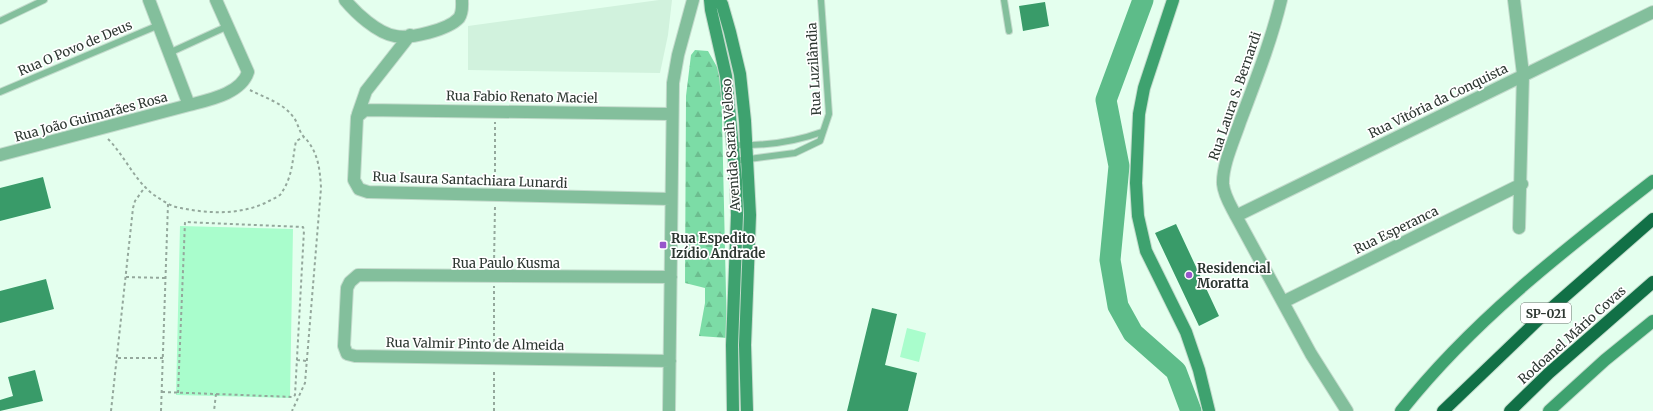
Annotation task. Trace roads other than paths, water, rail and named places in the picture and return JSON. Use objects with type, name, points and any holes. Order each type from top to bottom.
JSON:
[{"type":"highway","name":"SP-021","points":[[1443,411],[1539,319],[1653,219]]},
{"type":"highway","name":"Rodoanel Mário Covas","points":[[1510,411],[1560,363],[1653,282]]},
{"type":"main road","name":"Avenida Sarah Veloso","points":[[710,0],[726,76],[734,161],[737,215],[732,345],[733,411]]},
{"type":"main road","name":"Avenida Sarah Veloso","points":[[719,0],[728,25],[740,74],[745,121],[750,216],[745,345],[747,411]]},
{"type":"main road","points":[[1173,0],[1144,88],[1139,114],[1136,183],[1138,216],[1146,251],[1186,332],[1209,411]]},
{"type":"main road","points":[[1401,411],[1454,351],[1508,298],[1537,272],[1653,181]]},
{"type":"main road","points":[[1549,411],[1600,364],[1653,321]]},
{"type":"street","points":[[216,0],[228,26]]},
{"type":"street","points":[[345,0],[373,27],[394,36],[418,35],[446,27],[458,18],[462,10],[462,0]]},
{"type":"street","points":[[669,411],[672,83],[693,0]]},
{"type":"street","name":"Rua Laura S. Bernardi","points":[[1282,0],[1271,36],[1232,143],[1223,176],[1223,186],[1226,198],[1311,354],[1346,411]]},
{"type":"street","points":[[1514,0],[1523,74],[1522,184],[1519,228]]},
{"type":"street","points":[[152,1],[159,25],[189,105]]},
{"type":"street","name":"Rua Vitória da Conquista","points":[[1236,216],[1523,74],[1653,12]]},
{"type":"street","name":"Rua João Guimarães Rosa","points":[[0,155],[189,105],[227,93],[246,78],[248,72],[228,26]]},
{"type":"street","name":"Rua Isaura Santachiara Lunardi","points":[[410,35],[366,91],[358,114],[356,124],[354,180],[356,185],[362,190],[495,196],[671,199]]},
{"type":"street","name":"Rua Fabio Renato Maciel","points":[[358,114],[364,110],[372,109],[671,114]]},
{"type":"street","name":"Rua Esperanca","points":[[1283,302],[1522,184]]},
{"type":"street","name":"Rua Paulo Kusma","points":[[347,288],[353,278],[366,274],[494,277],[671,277]]},
{"type":"street","name":"Rua Valmir Pinto de Almeida","points":[[347,288],[344,346],[345,351],[350,355],[670,361]]},
{"type":"lane","points":[[0,21],[44,0]]},
{"type":"lane","name":"Rua Luzilândia","points":[[734,161],[795,153],[820,141],[822,132],[827,125],[829,114],[822,0]]},
{"type":"lane","points":[[1004,0],[1009,31]]},
{"type":"lane","name":"Rua O Povo de Deus","points":[[0,92],[159,25]]},
{"type":"lane","points":[[170,53],[228,26]]},
{"type":"lane","points":[[733,145],[746,146],[775,144],[807,138],[822,132]]},
{"type":"waterway","points":[[1143,0],[1106,100],[1119,166],[1110,260],[1118,306],[1133,333],[1176,371],[1191,411]]},
{"type":"place","name":"Rua Espedito Izídio Andrade","points":[[663,245]]},
{"type":"place","name":"Residencial Moratta","points":[[1189,275]]}]
